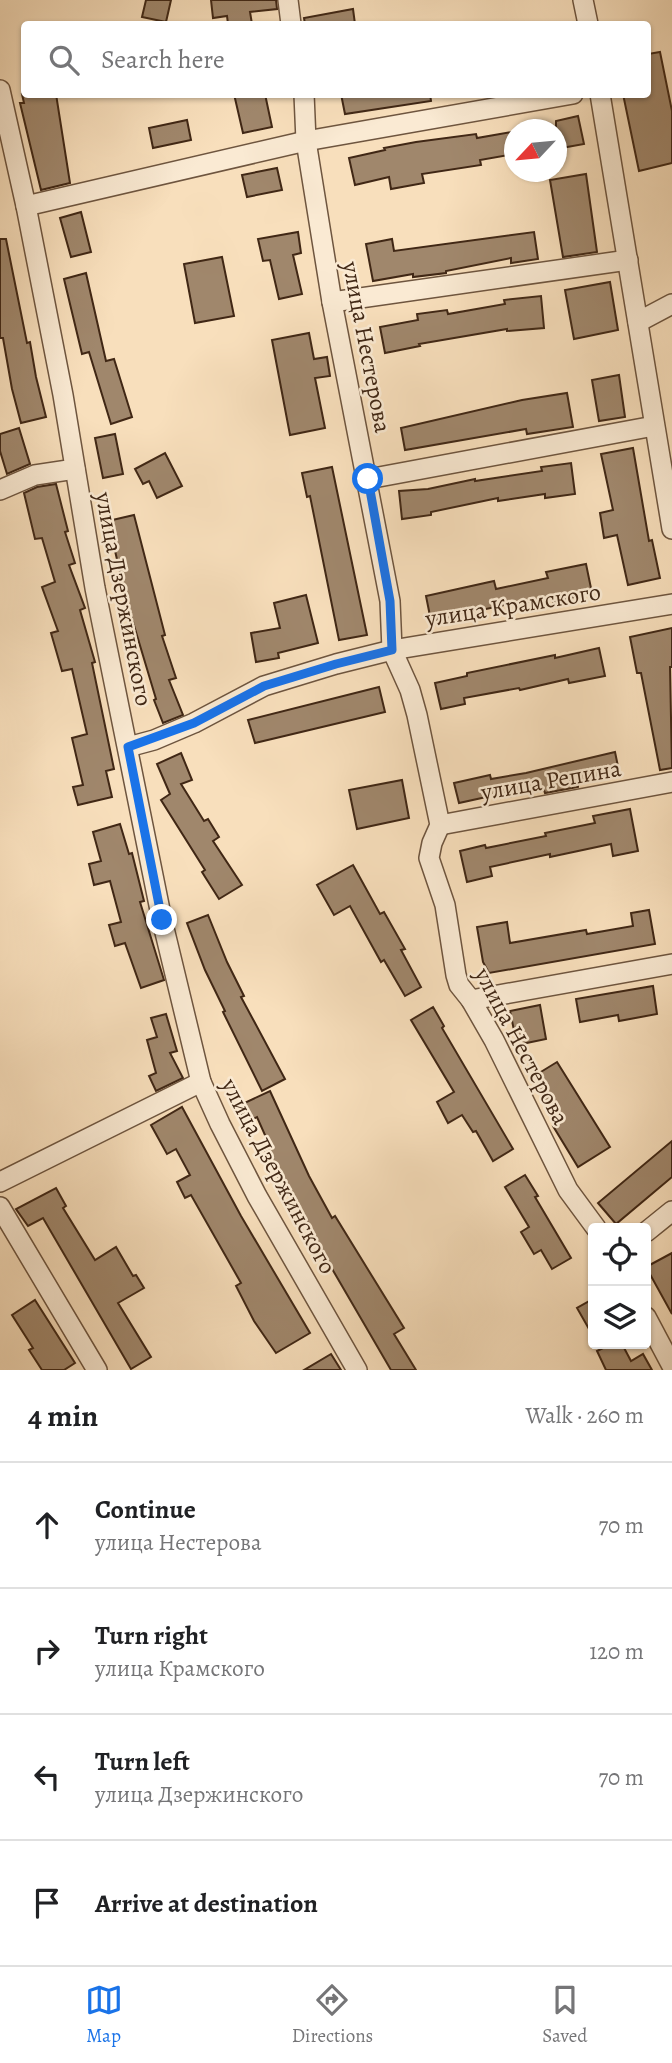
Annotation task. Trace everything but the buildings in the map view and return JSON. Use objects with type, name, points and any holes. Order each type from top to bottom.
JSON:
[{"type":"street","points":[[288,0],[290,21]]},
{"type":"street","points":[[583,0],[586,21]]},
{"type":"street","name":"улица Дзержинского","points":[[0,90],[26,206],[95,588],[162,920],[201,1082],[257,1196],[357,1370]]},
{"type":"street","name":"улица Нестерова","points":[[304,98],[306,141],[332,302],[390,601],[392,650],[417,715],[440,825],[429,858],[445,905],[456,975],[459,985],[471,1000],[499,1052],[562,1179],[593,1223]]},
{"type":"street","points":[[26,206],[306,141],[550,98]]},
{"type":"street","points":[[601,98],[672,529]]},
{"type":"street","points":[[332,302],[628,260]]},
{"type":"street","points":[[638,322],[672,304]]},
{"type":"street","points":[[368,479],[654,426]]},
{"type":"street","points":[[0,489],[35,475],[75,469]]},
{"type":"street","name":"улица Крамского","points":[[128,747],[194,723],[264,686],[336,664],[392,650],[672,604]]},
{"type":"street","name":"улица Репина","points":[[440,825],[672,782]]},
{"type":"street","points":[[471,1000],[672,964]]},
{"type":"street","points":[[0,1182],[201,1082]]},
{"type":"street","points":[[0,1208],[97,1370]]},
{"type":"street","points":[[651,1228],[672,1211]]},
{"type":"street","points":[[651,1326],[672,1366]]},
{"type":"route","points":[[162,920],[128,747],[154,740],[194,723],[264,686],[392,650],[393,622],[368,479]]}]
